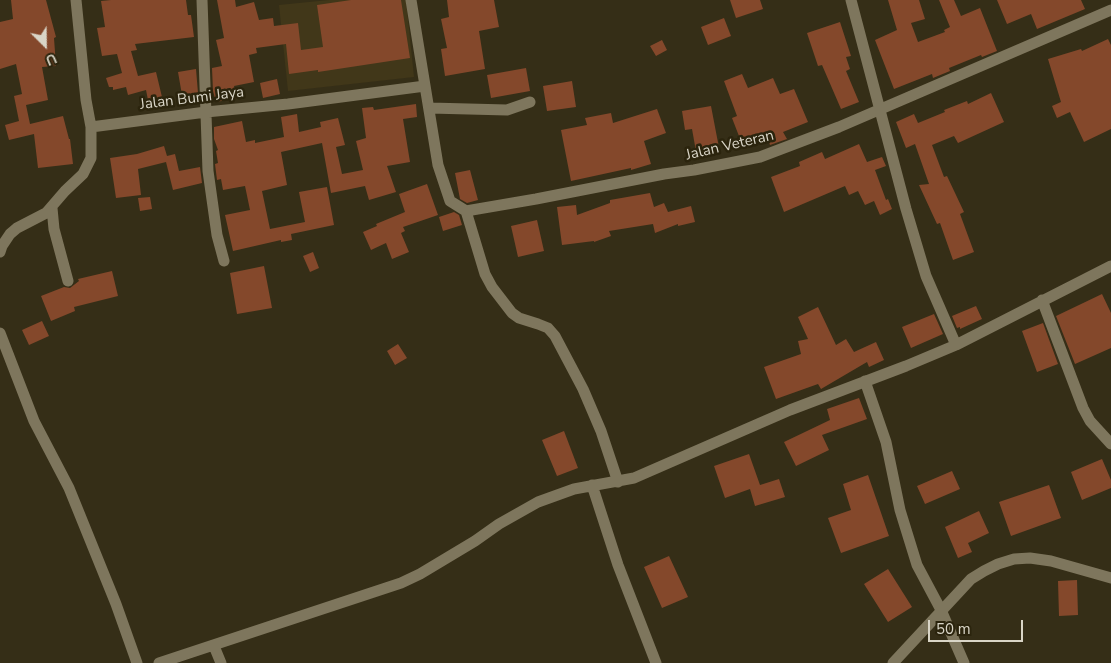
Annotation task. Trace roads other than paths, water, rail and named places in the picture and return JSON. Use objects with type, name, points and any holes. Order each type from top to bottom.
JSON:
[{"type":"street","points":[[0,252],[10,234],[17,228],[52,208],[65,191],[83,174],[91,158],[91,127],[86,100],[76,0]]},
{"type":"street","points":[[202,0],[210,194],[219,245],[224,261]]},
{"type":"street","points":[[411,0],[438,165],[450,201],[466,211],[485,274],[492,287],[512,313],[519,318],[548,328],[555,336],[583,389],[601,431],[618,482]]},
{"type":"street","points":[[851,0],[926,276],[956,345]]},
{"type":"street","name":"Jalan Veteran","points":[[466,211],[760,157],[839,127],[1111,10]]},
{"type":"street","name":"Jalan Bumi Jaya","points":[[91,127],[425,86]]},
{"type":"street","points":[[430,108],[507,110],[530,102]]},
{"type":"street","points":[[52,208],[54,229],[68,281]]},
{"type":"street","points":[[159,663],[401,583],[420,574],[530,506],[554,495],[592,485],[634,478],[666,465],[744,429],[956,345],[1111,266]]},
{"type":"street","points":[[1042,300],[1083,408],[1090,421],[1111,444]]},
{"type":"street","points":[[0,337],[34,421],[69,488],[116,604],[136,663]]},
{"type":"street","points":[[865,381],[886,442],[900,510],[917,565],[941,610],[964,663]]},
{"type":"street","points":[[592,485],[618,565],[656,663]]},
{"type":"street","points":[[893,663],[971,579],[984,570],[1014,559],[1030,558],[1051,561],[1111,578]]},
{"type":"street","points":[[214,646],[221,663]]}]
